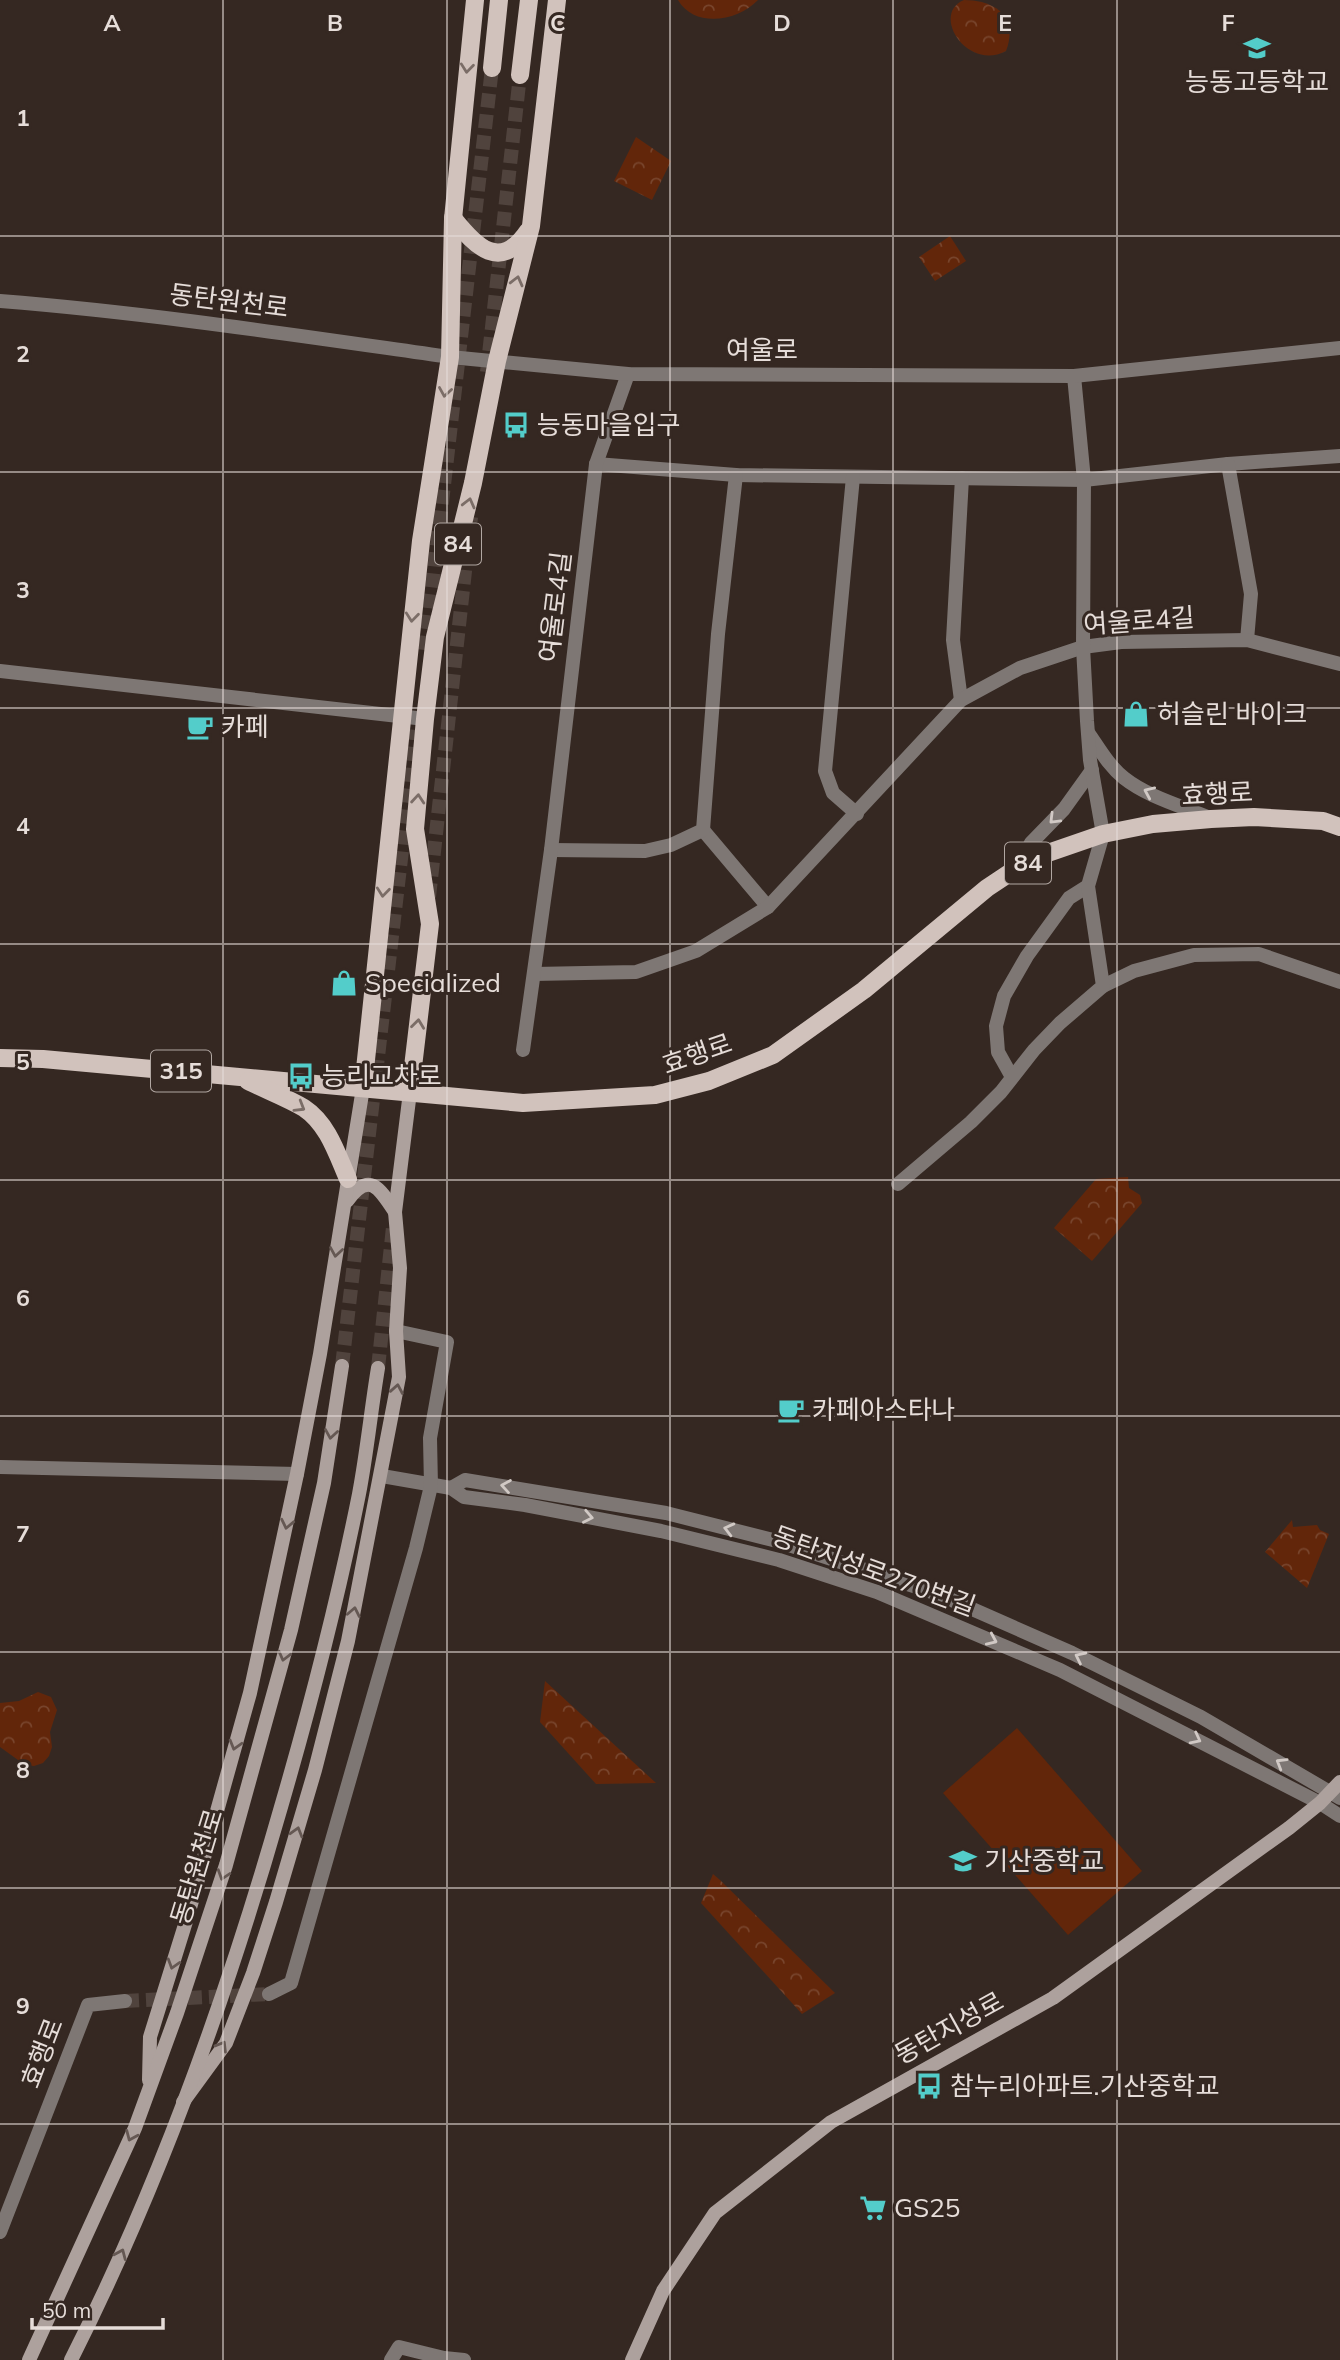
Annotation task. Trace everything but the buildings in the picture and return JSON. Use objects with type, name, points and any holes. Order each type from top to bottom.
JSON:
[{"type":"main road","name":"84","points":[[363,1088],[421,541],[450,357],[453,218],[475,0]]},
{"type":"main road","points":[[492,68],[499,0]]},
{"type":"main road","points":[[520,75],[529,0]]},
{"type":"main road","name":"84","points":[[410,1092],[430,925],[415,829],[435,637],[473,483],[497,360],[531,226],[557,0]]},
{"type":"main road","points":[[453,218],[471,241],[482,249],[498,252],[507,251],[519,244],[531,226]]},
{"type":"main road","name":"효행로","points":[[0,1058],[43,1059],[523,1103],[655,1096],[709,1081],[773,1055],[864,989],[987,888],[1045,854],[1103,834],[1153,824],[1212,818],[1254,817],[1323,821],[1340,827]]},
{"type":"main road","points":[[239,1076],[305,1109],[318,1121],[331,1139],[348,1179]]},
{"type":"main road","points":[[148,2092],[150,2038],[188,1915],[250,1693],[297,1474],[363,1088]]},
{"type":"main road","points":[[183,2102],[226,2043],[276,1902],[315,1770],[348,1641],[399,1377],[396,1331],[400,1268],[395,1212],[410,1092]]},
{"type":"main road","points":[[344,1206],[357,1188],[367,1185],[377,1187],[395,1212]]},
{"type":"main road","name":"동탄원천로","points":[[29,2360],[135,2128],[226,1865],[270,1710],[324,1483],[342,1366]]},
{"type":"main road","points":[[71,2360],[119,2260],[183,2102],[237,1955],[306,1720],[359,1493],[378,1368]]},
{"type":"main road","name":"동탄지성로","points":[[632,2360],[663,2291],[715,2213],[831,2122],[1054,1998],[1289,1828],[1333,1793]]},
{"type":"street","name":"동탄원천로","points":[[0,301],[53,305],[450,357]]},
{"type":"street","name":"여울로","points":[[450,357],[628,374],[1074,376],[1340,348]]},
{"type":"street","name":"여울로4길","points":[[523,1050],[551,850],[596,464],[628,374]]},
{"type":"street","points":[[1074,376],[1084,480],[1083,647],[1087,732],[1103,834],[1088,886],[1103,986]]},
{"type":"street","points":[[596,464],[736,475],[1084,480],[1227,464],[1340,456]]},
{"type":"street","points":[[1227,464],[1251,594],[1247,640]]},
{"type":"street","points":[[736,475],[718,634],[703,830],[768,907]]},
{"type":"street","points":[[853,477],[825,771],[834,793],[857,814]]},
{"type":"street","points":[[961,700],[953,640],[962,478]]},
{"type":"street","name":"여울로4길","points":[[534,974],[636,972],[696,951],[768,907],[961,700],[1020,668],[1083,647],[1121,642],[1247,640],[1340,664]]},
{"type":"street","points":[[0,671],[425,719]]},
{"type":"street","points":[[1087,732],[1125,779],[1141,789],[1212,818]]},
{"type":"street","points":[[1017,868],[1031,843],[1071,801],[1091,770]]},
{"type":"street","points":[[551,850],[645,851],[671,845],[703,830]]},
{"type":"street","points":[[1012,1077],[998,1052],[996,1026],[1004,996],[1027,956],[1069,898],[1088,886]]},
{"type":"street","points":[[898,1184],[971,1122],[1059,1023],[1103,986],[1134,971],[1195,955],[1259,954],[1340,982]]},
{"type":"street","points":[[269,1994],[291,1983],[416,1548],[431,1486],[430,1438],[447,1342],[396,1331]]},
{"type":"street","points":[[0,1467],[297,1474]]},
{"type":"street","name":"동탄지성로270번길","points":[[382,1476],[451,1488],[464,1497],[552,1510],[661,1531],[779,1560],[877,1592],[1060,1670],[1333,1793]]},
{"type":"street","points":[[451,1488],[465,1480],[666,1513],[777,1541],[938,1594],[1072,1653],[1201,1717],[1333,1793],[1340,1816]]},
{"type":"street","name":"효행로","points":[[0,2232],[88,2005],[125,2001]]},
{"type":"street","points":[[391,2360],[399,2347],[464,2360]]},
{"type":"green space","points":[[678,0],[758,0],[739,13],[717,19],[695,15],[685,9]]},
{"type":"green space","points":[[964,0],[985,3],[1002,13],[1009,29],[1006,51],[992,55],[978,54],[958,39],[952,28],[951,17],[954,7]]},
{"type":"green space","points":[[636,137],[671,161],[652,200],[614,181]]},
{"type":"green space","points":[[950,236],[966,261],[935,281],[919,257]]},
{"type":"green space","points":[[1128,1177],[1129,1188],[1140,1195],[1142,1203],[1092,1261],[1054,1228],[1096,1179]]},
{"type":"green space","points":[[1292,1520],[1293,1527],[1317,1525],[1320,1530],[1329,1534],[1307,1588],[1265,1552]]},
{"type":"green space","points":[[545,1681],[656,1783],[596,1784],[540,1722]]},
{"type":"green space","points":[[38,1692],[51,1697],[57,1710],[50,1732],[52,1747],[43,1763],[25,1765],[0,1747],[0,1703],[19,1701]]},
{"type":"green space","points":[[1017,1728],[1142,1871],[1068,1935],[943,1793]]},
{"type":"green space","points":[[713,1874],[835,1993],[802,2014],[701,1903]]},
{"type":"tunnel","points":[[425,650],[492,68]]},
{"type":"tunnel","points":[[487,372],[520,75]]},
{"type":"tunnel","points":[[429,897],[471,517]]},
{"type":"tunnel","points":[[342,1366],[416,730]]},
{"type":"tunnel","points":[[378,1368],[393,1227]]},
{"type":"tunnel","points":[[125,2001],[269,1994]]},
{"type":"place","name":"능동고등학교","points":[[1257,48]]},
{"type":"place","name":"능동마을입구","points":[[516,425]]},
{"type":"place","name":"허슬린 바이크","points":[[1136,714]]},
{"type":"place","name":"카페","points":[[200,727]]},
{"type":"place","name":"Specialized","points":[[344,983]]},
{"type":"place","name":"능리교차로","points":[[301,1076]]},
{"type":"place","name":"카페아스타나","points":[[791,1410]]},
{"type":"place","name":"기산중학교","points":[[963,1861]]},
{"type":"place","name":"참누리아파트.기산중학교","points":[[929,2086]]},
{"type":"place","name":"GS25","points":[[873,2208]]}]
